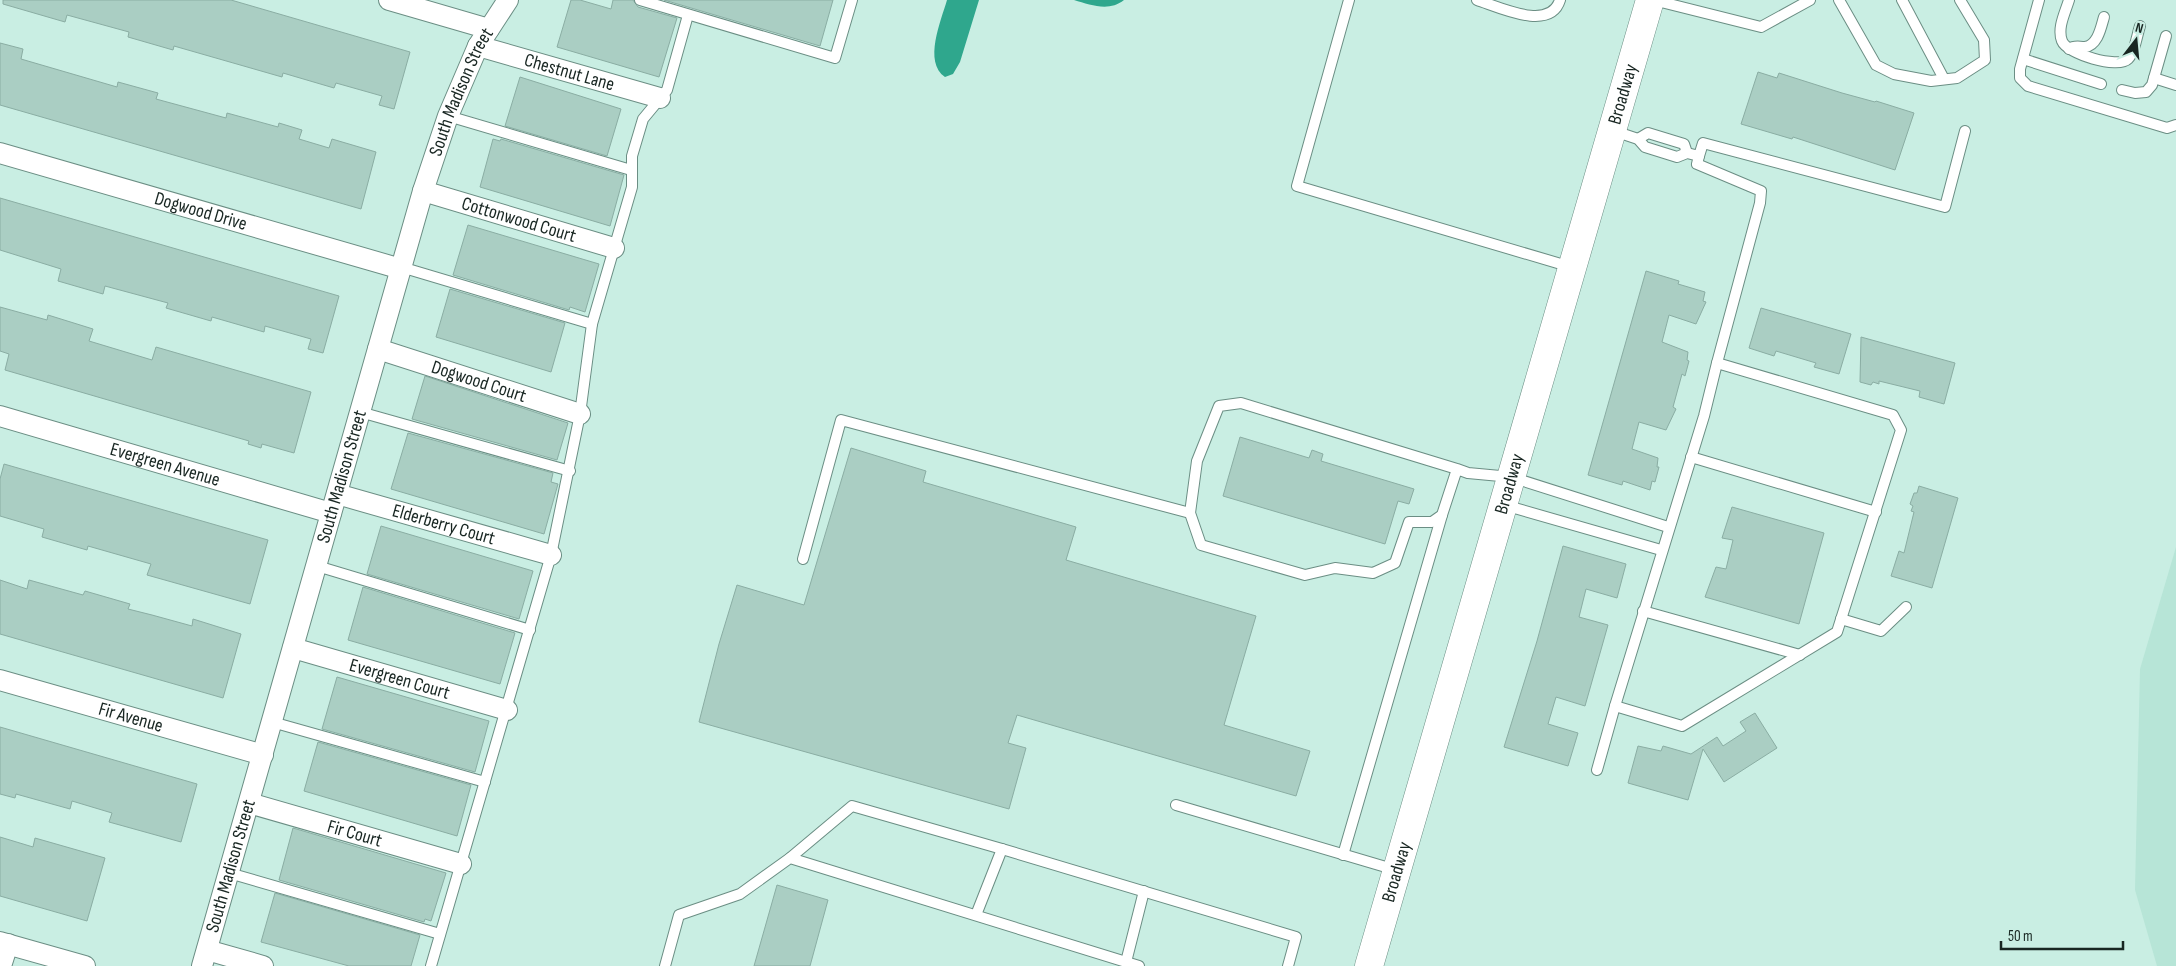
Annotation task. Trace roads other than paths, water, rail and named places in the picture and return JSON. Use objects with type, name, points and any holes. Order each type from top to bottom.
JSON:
[{"type":"main road","name":"Broadway","points":[[1369,966],[1572,268],[1626,135],[1652,0]]},
{"type":"street","points":[[389,0],[489,29]]},
{"type":"street","name":"South Madison Street","points":[[205,958],[423,191],[448,116],[478,46],[508,0]]},
{"type":"street","name":"Chestnut Lane","points":[[478,46],[660,98]]},
{"type":"street","name":"Dogwood Drive","points":[[0,153],[401,268]]},
{"type":"street","name":"Cottonwood Court","points":[[423,191],[614,248]]},
{"type":"street","name":"Dogwood Court","points":[[378,349],[580,414]]},
{"type":"street","name":"Evergreen Avenue","points":[[0,416],[332,513]]},
{"type":"street","name":"Elderberry Court","points":[[337,494],[552,555]]},
{"type":"street","name":"Evergreen Court","points":[[293,648],[508,710]]},
{"type":"street","name":"Fir Avenue","points":[[0,680],[262,756]]},
{"type":"street","name":"Fir Court","points":[[249,803],[461,864]]},
{"type":"street","points":[[1,966],[4,943],[85,966]]},
{"type":"street","points":[[205,958],[263,966]]},
{"type":"lane","points":[[640,0],[835,58],[852,0]]},
{"type":"lane","points":[[1350,0],[1297,186],[1572,268]]},
{"type":"lane","points":[[1477,0],[1532,16],[1547,15],[1558,8],[1560,0]]},
{"type":"lane","points":[[1652,0],[1761,27],[1810,0]]},
{"type":"lane","points":[[1839,0],[1876,65],[1894,74],[1931,81],[1957,78],[1985,60],[1984,40],[1960,0]]},
{"type":"lane","points":[[1902,0],[1944,79]]},
{"type":"lane","points":[[2039,0],[2020,78],[2028,86],[2166,128],[2176,125]]},
{"type":"lane","points":[[2069,0],[2060,31],[2061,40],[2068,50],[2114,63],[2123,62],[2129,58],[2140,26]]},
{"type":"lane","points":[[431,966],[508,710],[552,555],[580,414],[592,324],[632,187],[632,156],[643,119],[667,90],[688,15]]},
{"type":"lane","points":[[2068,50],[2074,46],[2087,47],[2093,43],[2099,33],[2104,17]]},
{"type":"lane","points":[[2122,90],[2135,93],[2146,92],[2154,78],[2166,36]]},
{"type":"lane","points":[[2023,60],[2101,84]]},
{"type":"lane","points":[[2154,78],[2176,85]]},
{"type":"lane","points":[[448,116],[632,170]]},
{"type":"lane","points":[[1597,770],[1661,550],[1691,457],[1760,203],[1761,191],[1697,164],[1703,143],[1945,208],[1965,131]]},
{"type":"lane","points":[[1626,135],[1645,147],[1678,157],[1687,153],[1699,156]]},
{"type":"lane","points":[[401,268],[592,324]]},
{"type":"lane","points":[[1615,706],[1682,726],[1837,632],[1901,430],[1893,415],[1717,363]]},
{"type":"lane","points":[[1442,515],[1432,522],[1409,522],[1395,563],[1373,573],[1335,568],[1306,575],[1201,545],[1190,513],[1197,461],[1219,406],[1242,403],[1457,470],[1468,473],[1511,477],[1668,527]]},
{"type":"lane","points":[[360,412],[570,470]]},
{"type":"lane","points":[[803,559],[841,420],[1190,513]]},
{"type":"lane","points":[[1691,457],[1876,512]]},
{"type":"lane","points":[[1343,855],[1442,515],[1457,470]]},
{"type":"lane","points":[[1503,504],[1661,550]]},
{"type":"lane","points":[[316,566],[530,630]]},
{"type":"lane","points":[[1841,619],[1881,631],[1906,607]]},
{"type":"lane","points":[[1643,611],[1800,655]]},
{"type":"lane","points":[[272,722],[485,782]]},
{"type":"lane","points":[[1176,805],[1396,870]]},
{"type":"lane","points":[[665,966],[679,915],[740,894],[790,858],[852,806],[1296,937],[1288,966]]},
{"type":"lane","points":[[976,915],[1002,849]]},
{"type":"lane","points":[[790,858],[1139,966]]},
{"type":"lane","points":[[229,873],[440,934]]},
{"type":"lane","points":[[1126,962],[1144,891]]}]
